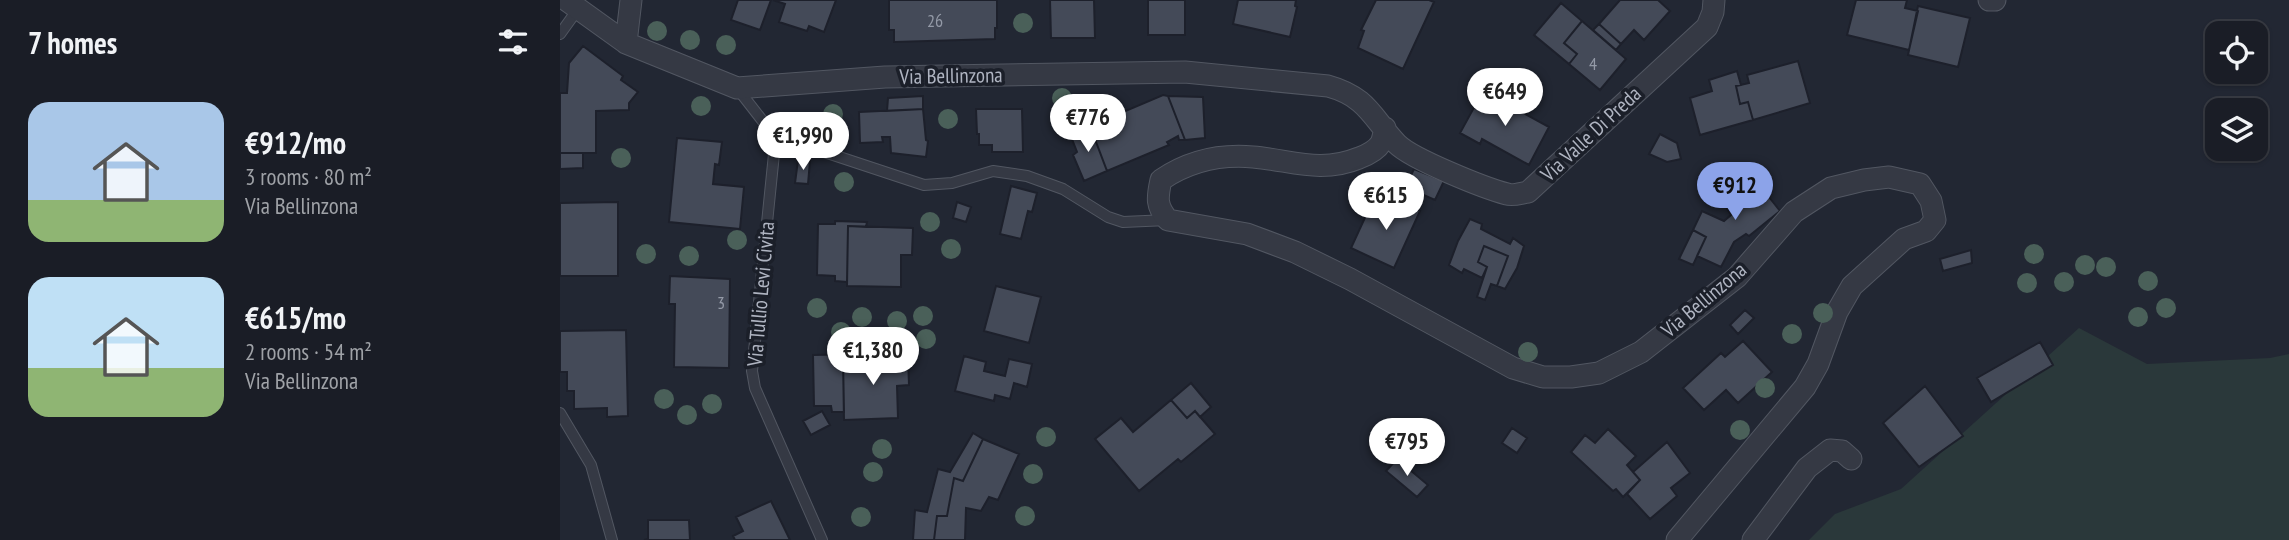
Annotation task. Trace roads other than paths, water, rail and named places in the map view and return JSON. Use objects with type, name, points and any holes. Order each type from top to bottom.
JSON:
[{"type":"street","points":[[626,43],[631,0]]},
{"type":"street","name":"Via Valle Di Preda","points":[[1391,136],[1414,157],[1509,195],[1528,192],[1707,27],[1714,0]]},
{"type":"street","points":[[1989,0],[1995,0]]},
{"type":"street","name":"Via Bellinzona","points":[[572,5],[626,43],[737,88],[885,77],[1185,72],[1221,74],[1309,83],[1343,90],[1359,100],[1391,136]]},
{"type":"street","points":[[1168,220],[1159,210],[1157,198],[1161,180],[1178,169],[1203,160],[1224,157],[1252,157],[1300,165],[1347,163],[1370,153],[1391,136]]},
{"type":"street","name":"Via Bellinzona","points":[[1168,220],[1247,234],[1350,279],[1457,335],[1513,368],[1544,377],[1572,377],[1599,373],[1641,352],[1737,277],[1794,212],[1831,188],[1889,177],[1920,184],[1931,201],[1935,220],[1926,231],[1903,239],[1852,286],[1837,312],[1818,363],[1805,387],[1677,540]]},
{"type":"street","points":[[1753,540],[1807,468],[1830,450],[1842,451],[1851,459]]},
{"type":"lane","points":[[560,34],[572,5]]},
{"type":"lane","points":[[737,88],[772,133],[775,144]]},
{"type":"lane","name":"Via Bellinzona","points":[[775,144],[818,149],[924,186],[952,183],[993,172],[1027,176],[1063,189],[1123,222],[1168,220]]},
{"type":"lane","name":"Via Tullio Levi Civita","points":[[775,144],[752,371],[755,388],[822,540]]},
{"type":"lane","points":[[560,413],[590,465],[611,540]]}]
